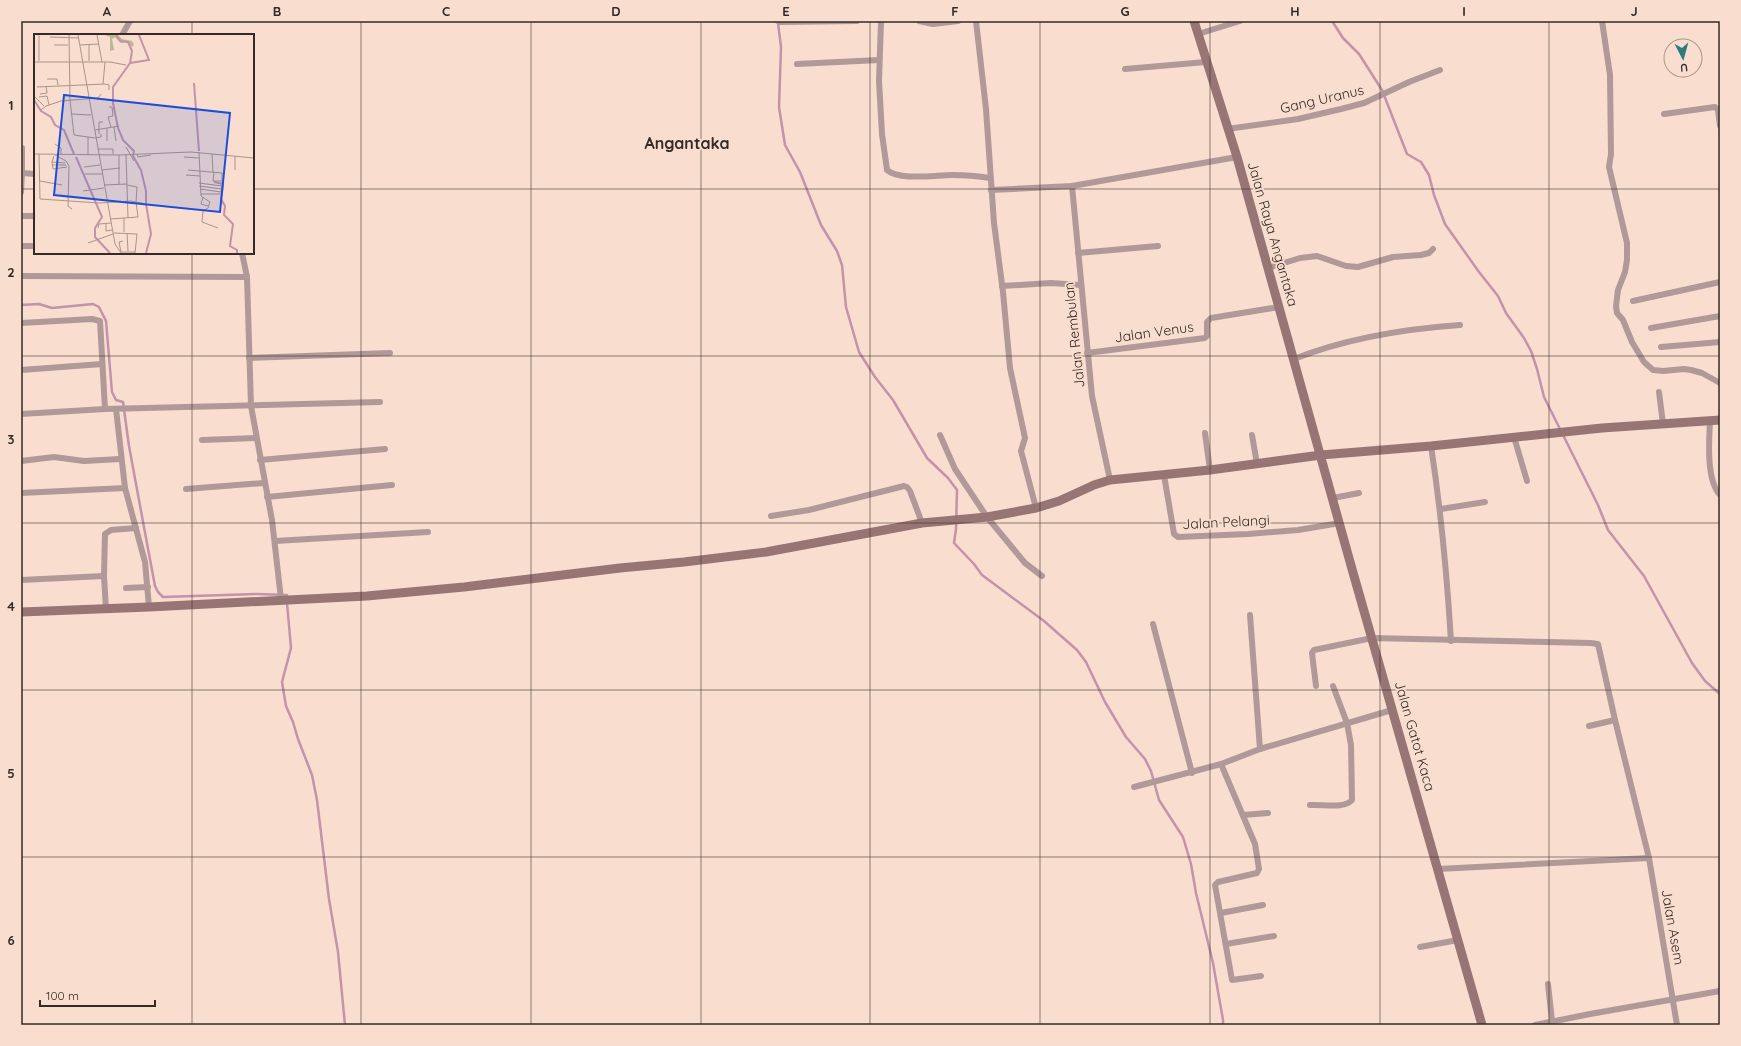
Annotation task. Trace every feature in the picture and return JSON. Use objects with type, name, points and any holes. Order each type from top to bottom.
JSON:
[{"type":"main road","name":"Jalan Raya Angantaka","points":[[1194,21],[1237,157],[1320,455]]},
{"type":"main road","points":[[21,612],[367,596],[456,588],[766,552],[922,523],[987,517],[1036,508],[1110,480],[1210,470],[1320,455],[1431,446],[1542,434],[1720,420]]},
{"type":"main road","name":"Jalan Gatot Kaca","points":[[1320,455],[1482,1025]]},
{"type":"street","points":[[123,34],[130,21]]},
{"type":"street","points":[[778,21],[857,21]]},
{"type":"street","points":[[881,21],[879,60],[882,134],[888,171],[893,174],[905,176],[952,175],[990,178]]},
{"type":"street","points":[[918,21],[933,24],[958,21]]},
{"type":"street","points":[[976,21],[986,109],[994,223],[1010,368],[1025,438],[1021,449],[1036,508]]},
{"type":"street","points":[[1198,34],[1240,21]]},
{"type":"street","points":[[1602,21],[1610,75],[1611,154],[1609,167],[1627,243],[1625,272],[1617,295],[1616,306],[1618,313],[1636,352],[1648,367],[1658,371],[1691,370],[1702,373],[1720,383]]},
{"type":"street","points":[[796,64],[879,60]]},
{"type":"street","points":[[1125,70],[1206,62]]},
{"type":"street","name":"Gang Uranus","points":[[1227,129],[1298,119],[1364,103],[1409,82],[1440,70]]},
{"type":"street","points":[[1664,114],[1715,107],[1718,110],[1720,126]]},
{"type":"street","points":[[21,192],[22,148]]},
{"type":"street","points":[[992,190],[1072,186],[1237,157]]},
{"type":"street","points":[[22,174],[34,174]]},
{"type":"street","name":"Jalan Rembulan","points":[[1072,186],[1092,396],[1110,480]]},
{"type":"street","points":[[21,216],[34,216]]},
{"type":"street","points":[[21,246],[34,246]]},
{"type":"street","points":[[1078,253],[1158,246]]},
{"type":"street","points":[[1268,268],[1300,258],[1317,256],[1346,266],[1358,266],[1393,258],[1429,253],[1434,249]]},
{"type":"street","points":[[242,254],[247,277],[251,406],[275,541],[281,599]]},
{"type":"street","points":[[21,276],[247,277]]},
{"type":"street","points":[[1633,301],[1720,282]]},
{"type":"street","points":[[1002,286],[1051,283],[1081,285]]},
{"type":"street","name":"Jalan Venus","points":[[1087,353],[1205,338],[1207,336],[1206,323],[1212,318],[1279,307]]},
{"type":"street","points":[[1651,328],[1720,316]]},
{"type":"street","points":[[21,323],[92,319],[100,322],[105,409]]},
{"type":"street","points":[[1294,359],[1315,351],[1371,336],[1403,330],[1460,325]]},
{"type":"street","points":[[1661,348],[1720,342]]},
{"type":"street","points":[[249,358],[390,353]]},
{"type":"street","points":[[21,370],[102,364]]},
{"type":"street","points":[[1659,392],[1663,424]]},
{"type":"street","points":[[21,414],[105,409],[380,402]]},
{"type":"street","points":[[116,409],[120,459],[125,488],[145,562],[149,607]]},
{"type":"street","points":[[1710,421],[1708,456],[1714,484],[1720,495]]},
{"type":"street","points":[[1205,433],[1210,470]]},
{"type":"street","points":[[940,435],[955,469],[987,517],[1025,563],[1042,576]]},
{"type":"street","points":[[1252,435],[1257,464]]},
{"type":"street","points":[[1514,437],[1527,481]]},
{"type":"street","points":[[202,440],[256,438]]},
{"type":"street","points":[[1316,686],[1312,652],[1314,650],[1372,638],[1451,641],[1448,579],[1431,446]]},
{"type":"street","points":[[260,460],[385,449]]},
{"type":"street","points":[[21,461],[54,457],[84,461],[120,459]]},
{"type":"street","name":"Jalan Pelangi","points":[[1164,475],[1174,534],[1178,537],[1248,534],[1340,523]]},
{"type":"street","points":[[186,489],[264,483]]},
{"type":"street","points":[[267,497],[392,484]]},
{"type":"street","points":[[771,516],[809,510],[904,486],[910,491],[922,523]]},
{"type":"street","points":[[21,493],[125,488]]},
{"type":"street","points":[[1333,498],[1359,494]]},
{"type":"street","points":[[1440,509],[1485,502]]},
{"type":"street","points":[[106,609],[104,576],[105,533],[117,529],[136,528]]},
{"type":"street","points":[[275,541],[428,532]]},
{"type":"street","points":[[21,580],[104,576]]},
{"type":"street","points":[[126,588],[148,587]]},
{"type":"street","points":[[1250,615],[1260,749]]},
{"type":"street","points":[[1153,624],[1192,773]]},
{"type":"street","name":"Jalan Asem","points":[[1451,641],[1597,644],[1614,720],[1649,858],[1677,1025]]},
{"type":"street","points":[[1310,806],[1321,804],[1339,806],[1352,800],[1352,756],[1347,724],[1333,686]]},
{"type":"street","points":[[1134,787],[1192,773],[1260,749],[1392,710]]},
{"type":"street","points":[[1589,726],[1614,720]]},
{"type":"street","points":[[1221,764],[1255,844],[1259,869],[1257,873],[1218,882],[1216,884],[1226,944],[1233,980],[1261,976]]},
{"type":"street","points":[[1243,815],[1268,813]]},
{"type":"street","points":[[1438,869],[1649,858]]},
{"type":"street","points":[[1221,913],[1263,905]]},
{"type":"street","points":[[1226,944],[1274,936]]},
{"type":"street","points":[[1420,947],[1458,940]]},
{"type":"street","points":[[1548,984],[1552,1021]]},
{"type":"street","points":[[1535,1025],[1720,991]]},
{"type":"waterway","points":[[1332,21],[1343,38],[1359,54],[1382,90],[1407,154],[1421,162],[1429,175],[1434,195],[1445,224],[1498,296],[1506,313],[1524,338],[1531,351],[1544,397],[1561,431]]},
{"type":"waterway","points":[[778,23],[781,47],[779,107],[785,145],[800,172],[821,225],[837,251],[842,265],[846,307],[859,352],[875,377],[893,400],[927,458],[948,478],[957,490],[956,529],[954,543],[974,564],[982,575],[1044,621],[1077,650],[1086,662],[1105,702],[1126,737],[1145,759],[1151,771],[1159,800],[1183,837],[1191,864],[1196,893],[1213,963],[1223,1025]]},
{"type":"waterway","points":[[21,305],[39,304],[52,308],[93,304],[99,307],[106,321],[112,392],[116,400],[123,402],[129,446],[155,586],[158,592],[163,597],[257,594],[287,595],[287,598]]},
{"type":"waterway","points":[[1563,435],[1598,505],[1608,530],[1644,576],[1692,663],[1705,681],[1720,694]]},
{"type":"waterway","points":[[287,603],[291,648],[282,682],[286,706],[312,775],[317,800],[329,899],[338,952],[345,1025]]},
{"type":"district","name":"Angantaka","points":[[687,143]]}]
